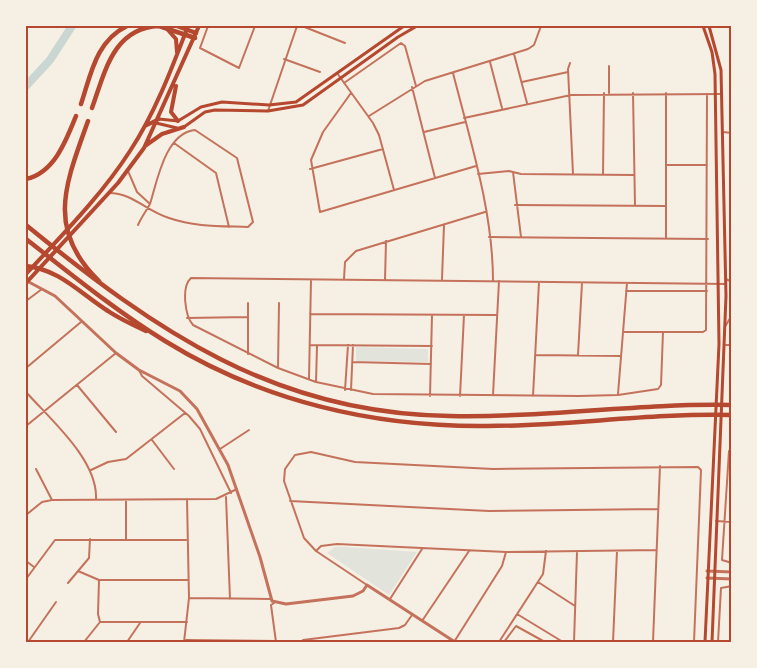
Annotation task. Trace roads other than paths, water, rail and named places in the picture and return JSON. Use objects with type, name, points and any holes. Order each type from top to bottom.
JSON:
[{"type":"highway","points":[[81,104],[100,48],[108,37],[127,26]]},
{"type":"highway","points":[[92,108],[109,60],[118,45],[140,29],[159,26],[186,30]]},
{"type":"highway","points":[[159,26],[173,34],[177,52]]},
{"type":"highway","points":[[177,26],[195,36]]},
{"type":"highway","points":[[26,282],[109,193],[144,148],[199,26]]},
{"type":"highway","points":[[26,274],[75,222],[113,174],[144,126],[186,30]]},
{"type":"highway","points":[[178,121],[171,114],[170,108],[179,74]]},
{"type":"highway","points":[[153,108],[156,120]]},
{"type":"highway","points":[[26,179],[42,173],[50,166],[68,136],[76,116]]},
{"type":"highway","points":[[144,126],[156,120]]},
{"type":"highway","points":[[88,121],[65,193],[64,225],[70,244],[84,265],[119,299]]},
{"type":"highway","points":[[144,148],[162,134],[184,127]]},
{"type":"highway","points":[[27,226],[86,275],[170,333],[255,377],[300,393],[361,407],[422,415],[471,416],[732,405]]},
{"type":"highway","points":[[26,239],[82,283],[164,341]]},
{"type":"highway","points":[[26,266],[42,269],[60,277],[107,311],[252,385],[299,402],[388,421],[448,426],[489,426],[612,418],[732,415]]},
{"type":"main road","points":[[156,120],[178,121],[210,104],[222,102],[269,105],[288,104],[303,99],[404,26]]},
{"type":"main road","points":[[156,120],[169,128],[184,127],[205,112],[215,110],[268,111],[303,105],[417,26]]},
{"type":"main road","points":[[703,26],[712,52],[715,94],[719,285],[705,642]]},
{"type":"main road","points":[[709,26],[718,54],[728,256],[712,642]]},
{"type":"street","points":[[208,26],[200,48],[239,68],[255,26]]},
{"type":"street","points":[[268,111],[297,26]]},
{"type":"street","points":[[302,26],[345,43]]},
{"type":"street","points":[[369,116],[412,87],[532,47],[541,26]]},
{"type":"street","points":[[344,83],[401,43],[405,46],[416,86]]},
{"type":"street","points":[[514,54],[527,103]]},
{"type":"street","points":[[284,59],[320,72]]},
{"type":"street","points":[[490,62],[502,108]]},
{"type":"street","points":[[570,63],[568,72],[571,94],[573,175]]},
{"type":"street","points":[[609,66],[609,93]]},
{"type":"street","points":[[522,82],[568,72]]},
{"type":"street","points":[[453,73],[478,174],[489,237],[493,281]]},
{"type":"street","points":[[337,74],[369,116],[383,148],[394,190]]},
{"type":"street","points":[[412,87],[435,178]]},
{"type":"street","points":[[351,93],[341,104],[314,148],[310,169],[320,212],[476,166]]},
{"type":"street","points":[[603,175],[604,93]]},
{"type":"street","points":[[633,93],[635,206]]},
{"type":"street","points":[[666,93],[666,238]]},
{"type":"street","points":[[423,132],[502,108],[571,94],[721,94]]},
{"type":"street","points":[[623,332],[706,331],[707,94]]},
{"type":"street","points":[[109,193],[126,195],[147,210],[194,226],[248,227],[253,222],[237,158],[195,130],[190,131],[174,143],[167,153],[150,204],[147,210],[138,225]]},
{"type":"street","points":[[723,132],[732,133]]},
{"type":"street","points":[[174,143],[216,173],[229,227]]},
{"type":"street","points":[[310,169],[383,148]]},
{"type":"street","points":[[666,165],[707,165]]},
{"type":"street","points":[[128,171],[136,192],[150,204]]},
{"type":"street","points":[[478,174],[513,172],[634,175]]},
{"type":"street","points":[[513,172],[515,205],[521,237]]},
{"type":"street","points":[[515,205],[666,206]]},
{"type":"street","points":[[344,279],[348,258],[356,251],[485,212]]},
{"type":"street","points":[[442,280],[444,225]]},
{"type":"street","points":[[489,237],[708,239]]},
{"type":"street","points":[[385,280],[386,241]]},
{"type":"street","points":[[663,332],[661,385],[658,388],[618,396],[430,396],[351,391],[309,380],[278,368],[193,325],[188,318],[187,280],[344,279],[726,284]]},
{"type":"street","points":[[726,279],[732,282]]},
{"type":"street","points":[[309,380],[311,280]]},
{"type":"street","points":[[493,396],[496,315],[500,281]]},
{"type":"street","points":[[26,282],[42,289],[66,305],[81,322],[139,370],[188,397],[220,449],[237,489],[265,572],[270,599],[274,603],[286,604],[353,596],[363,591],[367,585]]},
{"type":"street","points":[[533,396],[537,355],[539,282]]},
{"type":"street","points":[[578,356],[582,283]]},
{"type":"street","points":[[618,396],[627,283]]},
{"type":"street","points":[[26,301],[42,289]]},
{"type":"street","points":[[626,291],[707,291]]},
{"type":"street","points":[[248,303],[248,354]]},
{"type":"street","points":[[278,368],[279,303]]},
{"type":"street","points":[[310,314],[496,315]]},
{"type":"street","points":[[430,396],[432,315]]},
{"type":"street","points":[[460,396],[464,315]]},
{"type":"street","points":[[726,325],[732,315]]},
{"type":"street","points":[[188,318],[248,318]]},
{"type":"street","points":[[26,368],[81,322]]},
{"type":"street","points":[[310,345],[432,346]]},
{"type":"street","points":[[316,382],[317,345]]},
{"type":"street","points":[[345,390],[348,345]]},
{"type":"street","points":[[351,391],[354,345]]},
{"type":"street","points":[[726,345],[732,345]]},
{"type":"street","points":[[26,426],[117,353]]},
{"type":"street","points":[[537,355],[621,356]]},
{"type":"street","points":[[353,362],[431,364]]},
{"type":"street","points":[[139,370],[142,376],[185,412],[200,429],[231,493]]},
{"type":"street","points":[[77,385],[116,432]]},
{"type":"street","points":[[26,392],[91,470],[97,487],[96,499]]},
{"type":"street","points":[[91,470],[108,462],[126,459],[185,412]]},
{"type":"street","points":[[220,449],[249,430]]},
{"type":"street","points":[[152,440],[174,469]]},
{"type":"street","points":[[731,449],[724,522],[724,562],[732,563]]},
{"type":"street","points":[[506,552],[502,566],[454,642],[316,551],[304,538],[290,501],[284,481],[285,469],[295,455],[302,452],[355,462],[493,469],[660,466],[700,468],[694,642]]},
{"type":"street","points":[[653,642],[660,466]]},
{"type":"street","points":[[36,469],[52,500]]},
{"type":"street","points":[[727,484],[732,484]]},
{"type":"street","points":[[26,514],[42,502],[52,500],[216,500],[237,489]]},
{"type":"street","points":[[226,496],[230,599]]},
{"type":"street","points":[[187,499],[186,540],[189,598],[185,641],[276,642],[271,605],[274,603]]},
{"type":"street","points":[[126,500],[126,540]]},
{"type":"street","points":[[290,501],[489,511],[658,509]]},
{"type":"street","points":[[716,521],[732,522]]},
{"type":"street","points":[[68,583],[89,558],[90,539]]},
{"type":"street","points":[[26,579],[55,540],[186,540]]},
{"type":"street","points":[[316,551],[321,546],[337,544],[506,552],[656,550]]},
{"type":"street","points":[[389,600],[422,549]]},
{"type":"street","points":[[613,642],[617,550]]},
{"type":"street","points":[[422,621],[469,551]]},
{"type":"street","points":[[574,642],[577,551]]},
{"type":"street","points":[[499,642],[538,582],[546,564],[546,552]]},
{"type":"street","points":[[26,561],[34,567]]},
{"type":"street","points":[[707,570],[732,572]]},
{"type":"street","points":[[78,571],[99,580],[187,580]]},
{"type":"street","points":[[707,578],[732,579]]},
{"type":"street","points":[[84,642],[98,623],[99,580]]},
{"type":"street","points":[[538,582],[575,606]]},
{"type":"street","points":[[718,642],[723,586],[732,586]]},
{"type":"street","points":[[189,598],[270,599]]},
{"type":"street","points":[[28,642],[56,602]]},
{"type":"street","points":[[517,614],[563,642]]},
{"type":"street","points":[[303,640],[399,628],[405,625],[412,615]]},
{"type":"street","points":[[98,623],[187,622]]},
{"type":"street","points":[[127,642],[140,623]]},
{"type":"street","points":[[504,642],[518,626],[545,642]]},
{"type":"waterway","points":[[26,86],[50,60],[72,26]]}]
